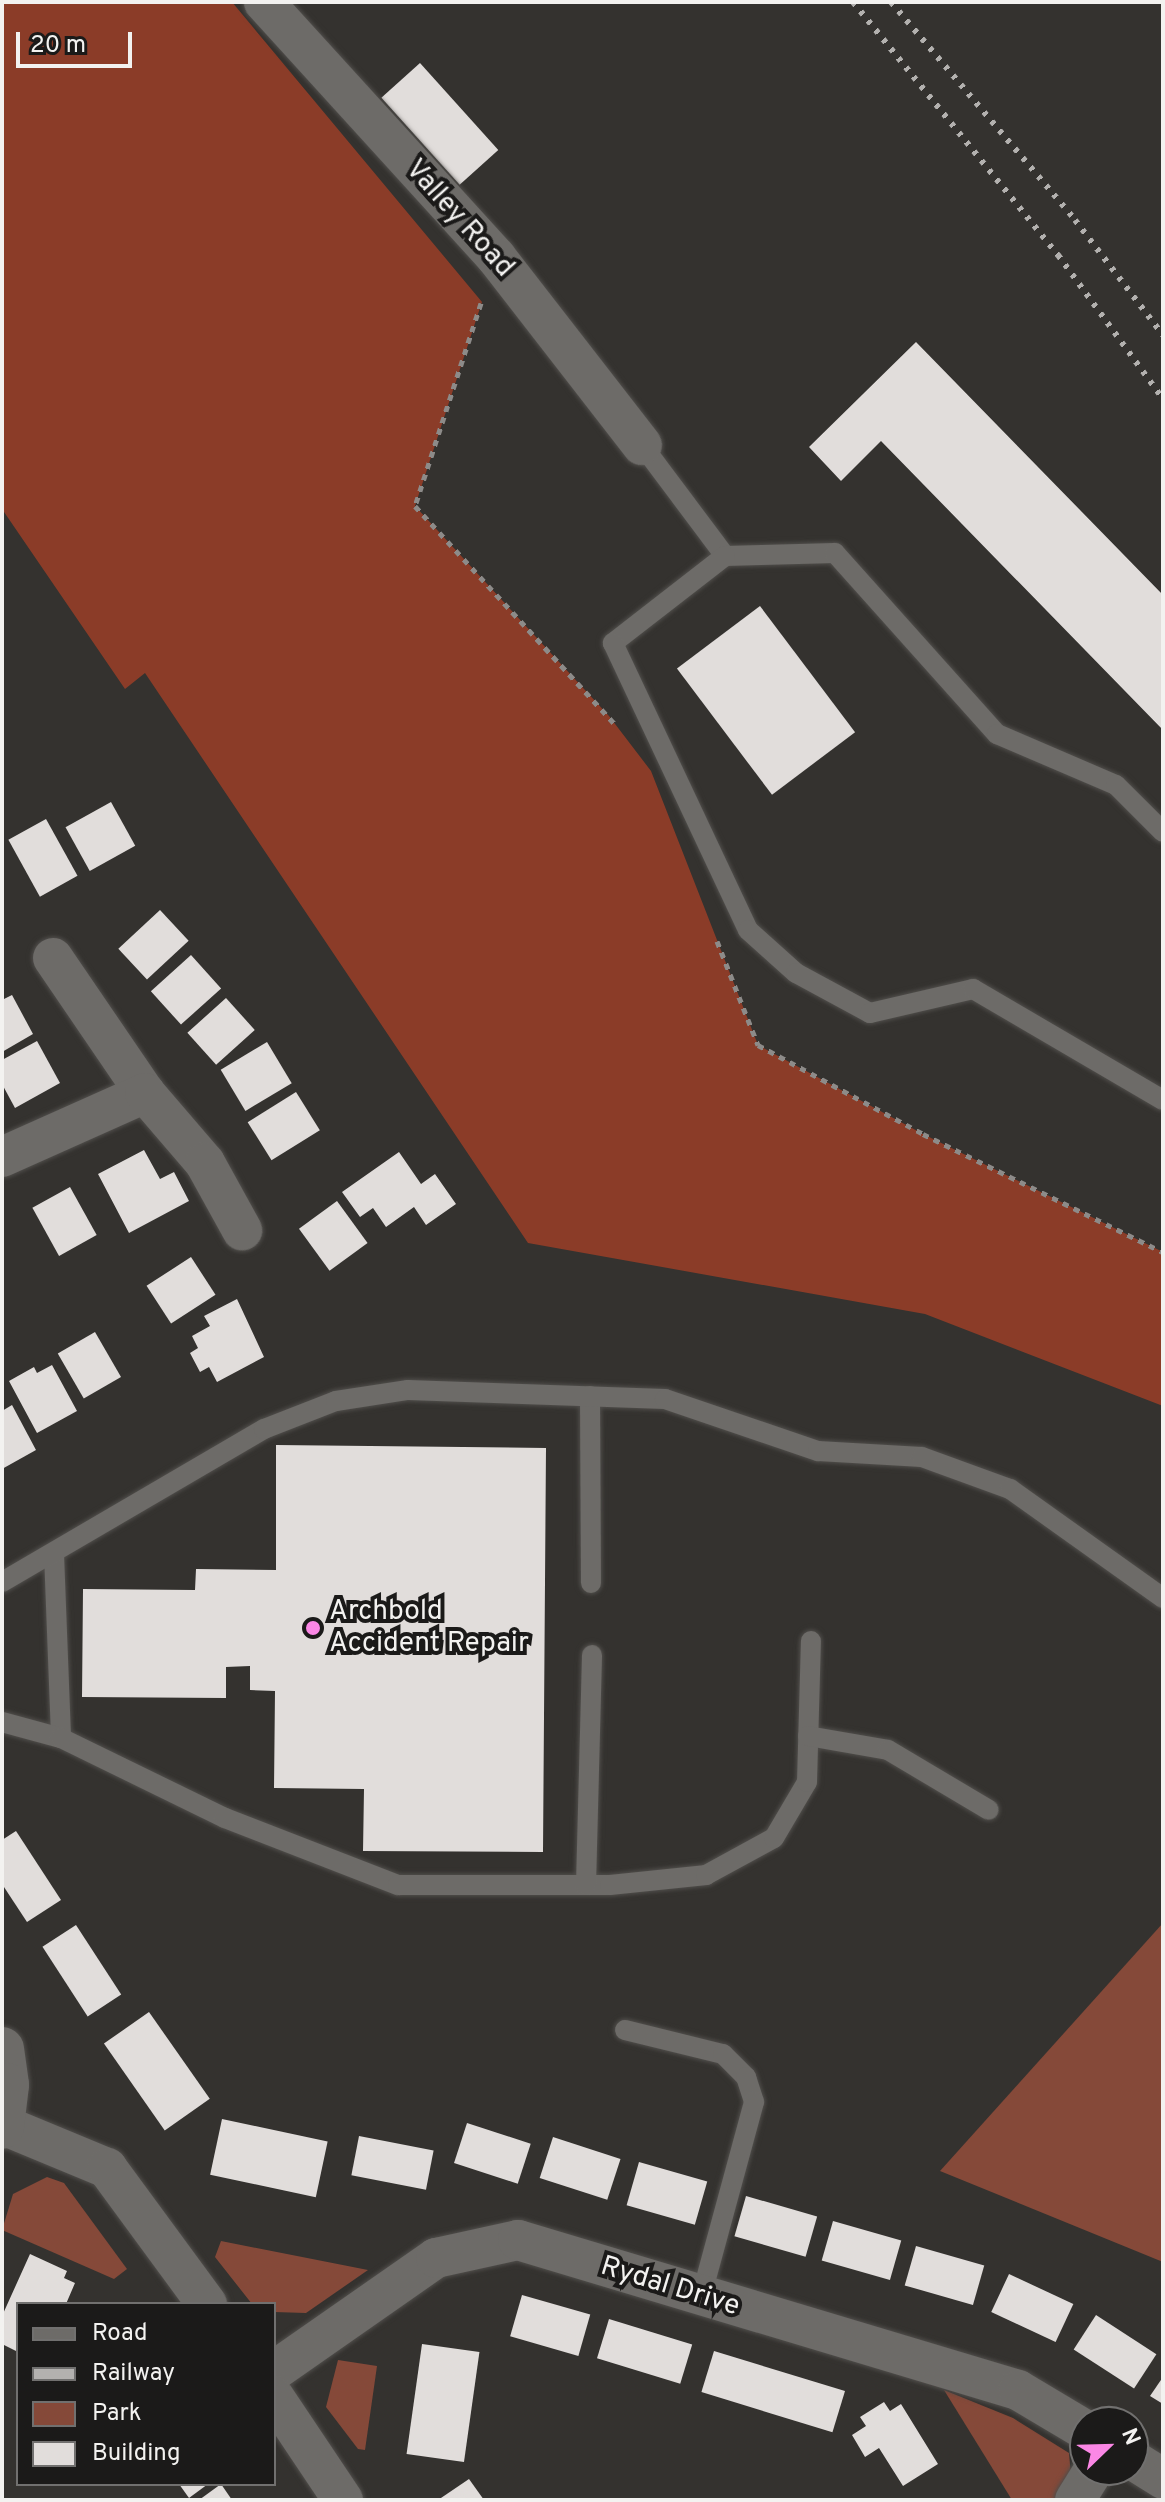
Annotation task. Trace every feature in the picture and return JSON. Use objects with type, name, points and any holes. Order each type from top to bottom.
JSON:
[{"type":"street","name":"Valley Road","points":[[264,2],[496,257],[642,445]]},
{"type":"street","points":[[53,958],[145,1093],[205,1163],[242,1230]]},
{"type":"street","points":[[2,1157],[145,1093]]},
{"type":"street","points":[[2,2049],[7,2085],[2,2126],[107,2168],[206,2302]]},
{"type":"street","name":"Rydal Drive","points":[[276,2370],[436,2258],[518,2240],[1018,2390],[1069,2420]]},
{"type":"street","points":[[276,2400],[343,2500]]},
{"type":"lane","points":[[642,445],[725,556]]},
{"type":"lane","points":[[1163,832],[1116,785],[997,734],[835,553],[725,556],[613,643],[748,930],[796,973],[870,1013],[973,989],[1163,1100]]},
{"type":"lane","points":[[2,1582],[264,1429],[336,1401],[408,1390],[665,1399],[818,1451],[922,1457],[1010,1489],[1163,1598]]},
{"type":"lane","points":[[590,1396],[591,1583]]},
{"type":"lane","points":[[54,1554],[61,1738]]},
{"type":"lane","points":[[2,1722],[61,1738],[225,1818],[398,1885],[586,1885],[706,1875],[774,1838],[807,1782],[811,1641]]},
{"type":"lane","points":[[586,1885],[592,1655]]},
{"type":"lane","points":[[808,1736],[888,1750],[989,1810]]},
{"type":"lane","points":[[625,2030],[723,2054],[746,2077],[754,2102],[701,2297]]},
{"type":"green space","points":[[1163,1923],[1163,2262],[940,2171]]},
{"type":"green space","points":[[47,2177],[64,2183],[127,2269],[114,2279],[2,2230],[13,2194]]},
{"type":"green space","points":[[221,2241],[368,2270],[306,2313],[276,2312],[276,2302],[250,2302],[215,2257]]},
{"type":"green space","points":[[338,2360],[377,2366],[365,2450],[358,2449],[326,2407]]},
{"type":"green space","points":[[944,2390],[1013,2418],[1069,2453],[1069,2479],[1055,2500],[1012,2500]]},
{"type":"shaded area","points":[[2,2],[232,2],[482,302],[415,506],[609,716],[651,771],[758,1045],[923,1134],[1163,1252],[1163,1406],[925,1314],[528,1243],[145,673],[125,689],[2,509]]},
{"type":"building","points":[[420,63],[498,150],[460,185],[381,98]]},
{"type":"building","points":[[916,342],[1163,595],[1163,730],[881,441],[841,481],[809,447]]},
{"type":"building","points":[[760,606],[855,732],[772,795],[677,669]]},
{"type":"building","points":[[111,802],[135,846],[90,871],[66,827]]},
{"type":"building","points":[[46,819],[78,876],[40,897],[8,840]]},
{"type":"building","points":[[160,910],[189,941],[147,980],[118,949]]},
{"type":"building","points":[[191,955],[221,988],[181,1025],[151,991]]},
{"type":"building","points":[[12,995],[33,1034],[2,1052],[2,1000]]},
{"type":"building","points":[[226,998],[255,1030],[216,1065],[187,1033]]},
{"type":"building","points":[[37,1041],[60,1083],[15,1108],[2,1084],[2,1060]]},
{"type":"building","points":[[267,1042],[292,1083],[245,1111],[221,1070]]},
{"type":"building","points":[[296,1092],[320,1130],[272,1160],[248,1122]]},
{"type":"building","points":[[144,1150],[160,1179],[174,1172],[189,1201],[129,1233],[98,1174]]},
{"type":"building","points":[[399,1152],[421,1184],[435,1174],[456,1204],[426,1225],[414,1207],[386,1227],[373,1208],[360,1217],[342,1192]]},
{"type":"building","points":[[70,1187],[97,1235],[59,1256],[32,1208]]},
{"type":"building","points":[[337,1201],[368,1243],[330,1271],[299,1229]]},
{"type":"building","points":[[191,1257],[216,1295],[171,1324],[147,1286]]},
{"type":"building","points":[[237,1299],[264,1357],[217,1382],[209,1367],[200,1372],[190,1353],[198,1348],[192,1336],[210,1326],[204,1316]]},
{"type":"building","points":[[95,1332],[121,1377],[84,1399],[58,1354]]},
{"type":"building","points":[[52,1365],[77,1411],[37,1433],[9,1381],[34,1367],[37,1373]]},
{"type":"building","points":[[12,1405],[36,1450],[2,1469],[2,1411]]},
{"type":"building","name":"Archbold Accident Repair","points":[[276,1445],[546,1448],[543,1852],[363,1851],[364,1789],[274,1788],[275,1691],[250,1690],[250,1666],[226,1667],[226,1698],[82,1697],[83,1589],[195,1590],[196,1569],[276,1570]]},
{"type":"building","points":[[16,1831],[61,1900],[27,1922],[2,1884],[2,1840]]},
{"type":"building","points":[[76,1925],[121,1995],[88,2016],[42,1947]]},
{"type":"building","points":[[149,2012],[210,2099],[165,2130],[104,2044]]},
{"type":"building","points":[[222,2119],[328,2141],[316,2197],[210,2175]]},
{"type":"building","points":[[467,2123],[531,2144],[518,2184],[454,2163]]},
{"type":"building","points":[[359,2136],[434,2151],[426,2190],[351,2175]]},
{"type":"building","points":[[553,2137],[621,2159],[607,2200],[540,2178]]},
{"type":"building","points":[[639,2162],[707,2182],[695,2225],[627,2205]]},
{"type":"building","points":[[746,2196],[817,2216],[806,2257],[734,2236]]},
{"type":"building","points":[[833,2221],[901,2241],[890,2280],[822,2260]]},
{"type":"building","points":[[916,2246],[984,2266],[973,2305],[905,2285]]},
{"type":"building","points":[[30,2254],[67,2271],[64,2278],[75,2283],[67,2302],[16,2302],[16,2351],[2,2344],[2,2316]]},
{"type":"building","points":[[1009,2274],[1073,2304],[1056,2342],[991,2312]]},
{"type":"building","points":[[522,2295],[590,2315],[578,2356],[510,2336]]},
{"type":"building","points":[[1096,2315],[1156,2354],[1134,2389],[1074,2349]]},
{"type":"building","points":[[609,2319],[692,2344],[680,2384],[597,2358]]},
{"type":"building","points":[[422,2344],[479,2352],[464,2462],[407,2454]]},
{"type":"building","points":[[714,2351],[845,2391],[832,2432],[701,2392]]},
{"type":"building","points":[[1163,2377],[1163,2404],[1150,2396]]},
{"type":"building","points":[[884,2402],[890,2411],[901,2404],[938,2464],[903,2486],[879,2448],[865,2457],[852,2435],[866,2426],[860,2417]]},
{"type":"building","points":[[469,2479],[484,2500],[438,2500]]},
{"type":"building","points":[[180,2486],[205,2486],[189,2498]]},
{"type":"building","points":[[222,2486],[232,2500],[199,2500]]},
{"type":"railway","points":[[853,2],[1058,255],[1163,399]]},
{"type":"railway","points":[[891,2],[1075,220],[1163,335]]},
{"type":"place","name":"Archbold Accident Repair","points":[[313,1628]]}]
